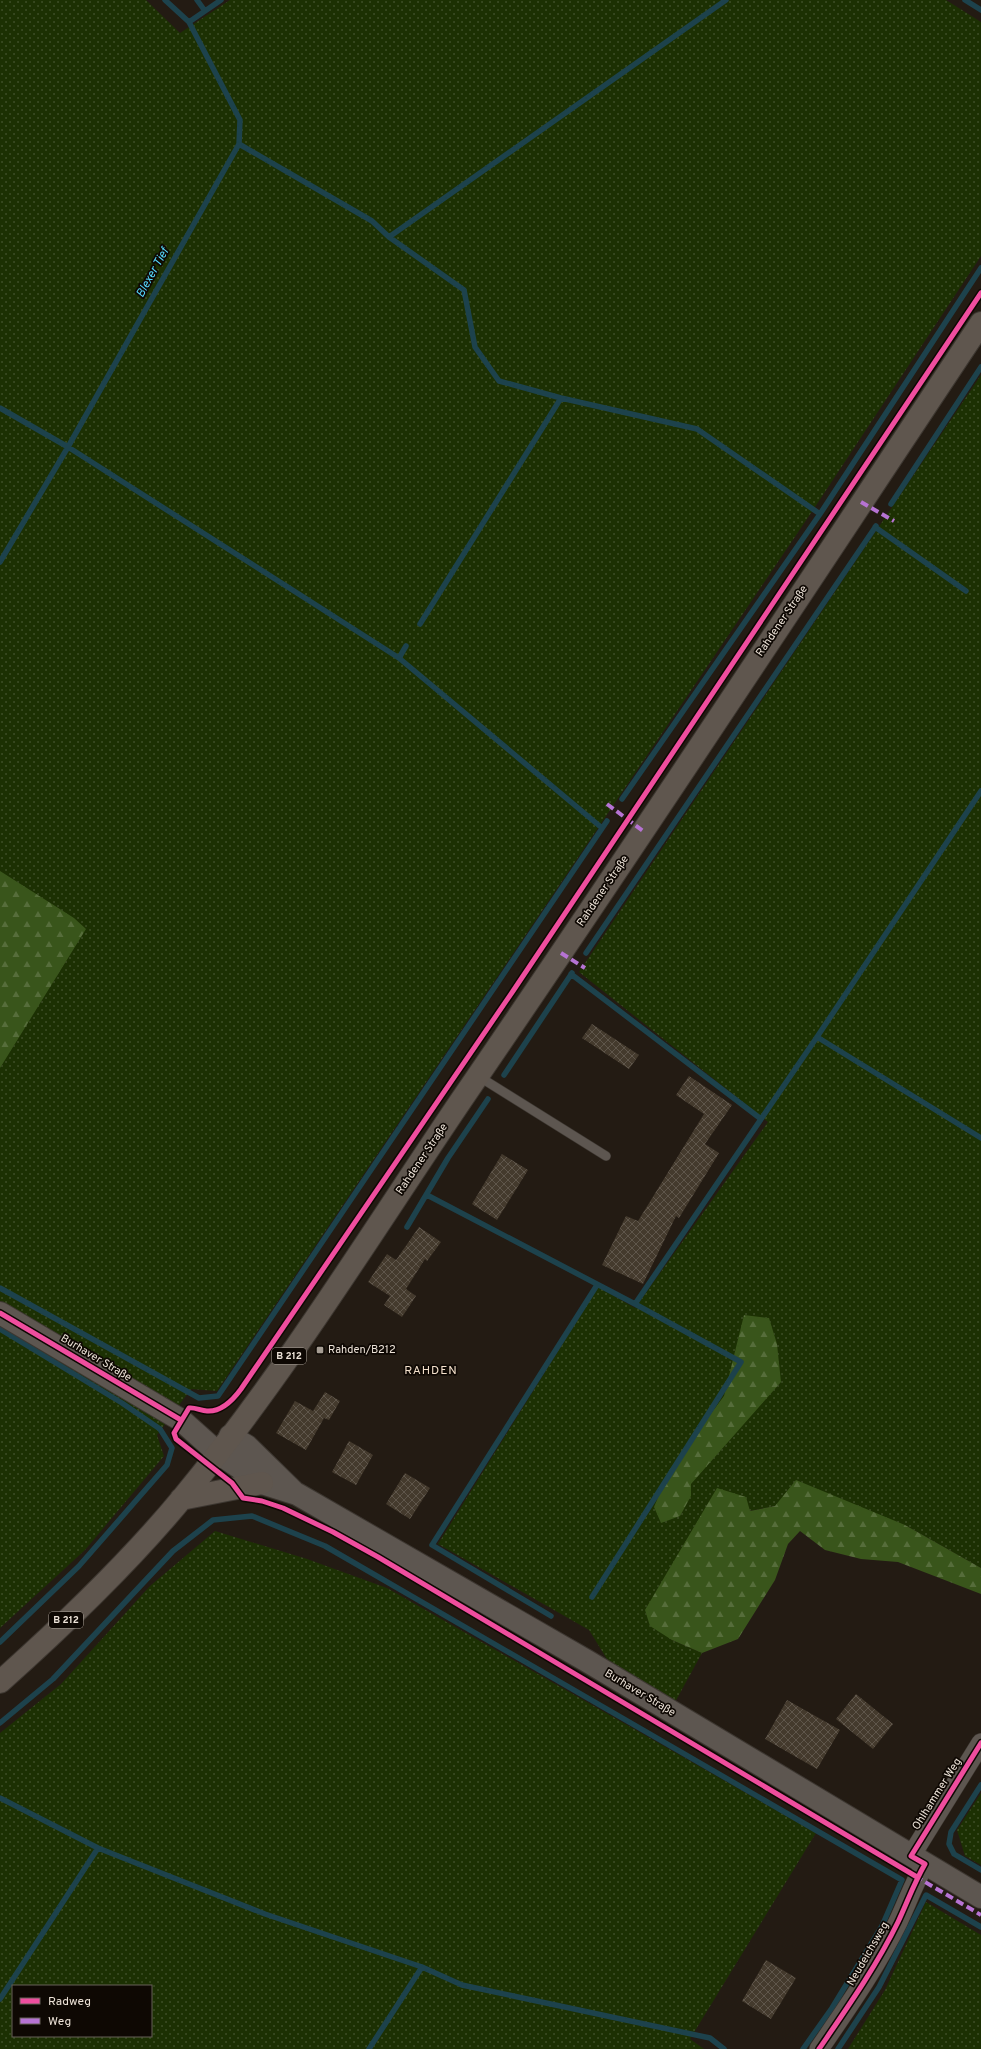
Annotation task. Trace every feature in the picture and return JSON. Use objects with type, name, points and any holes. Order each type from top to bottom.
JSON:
[{"type":"main road","name":"Rahdener Straße","points":[[224,1445],[301,1340],[981,323]]},
{"type":"main road","name":"Burhaver Straße","points":[[0,1313],[224,1445],[262,1483],[297,1494],[587,1661],[981,1897]]},
{"type":"main road","name":"Burhaver Straße","points":[[224,1445],[247,1446],[297,1494]]},
{"type":"main road","name":"B 212","points":[[0,1682],[38,1648],[105,1581],[181,1499],[224,1445]]},
{"type":"main road","points":[[181,1499],[262,1483]]},
{"type":"street","name":"Ohlhammer Weg","points":[[918,1860],[981,1743]]},
{"type":"street","name":"Neudeichsweg","points":[[819,2049],[873,1967],[898,1922],[917,1877],[918,1860]]},
{"type":"lane","points":[[478,1076],[606,1156]]},
{"type":"green space","points":[[0,0],[146,0],[180,33],[230,0],[946,0],[981,22],[981,256],[809,516],[217,1391],[191,1389],[157,1435],[164,1456],[85,1550],[0,1628]]},
{"type":"green space","points":[[981,375],[981,1568],[905,1525],[775,1506],[749,1511],[672,1640],[702,1653],[674,1704],[610,1664],[589,1630],[438,1544],[598,1287],[635,1308],[768,1122],[579,972]]},
{"type":"green space","points":[[0,871],[74,918],[86,929],[0,1068]]},
{"type":"green space","points":[[744,1315],[769,1318],[777,1344],[781,1382],[691,1484],[691,1496],[680,1516],[661,1523],[654,1507],[670,1469],[724,1396]]},
{"type":"green space","points":[[796,1480],[905,1525],[981,1568],[981,1594],[898,1562],[861,1559],[825,1550],[800,1531],[788,1544],[775,1580],[738,1639],[702,1653],[672,1640],[650,1626],[645,1610],[717,1488],[746,1497],[750,1511],[775,1506]]},
{"type":"green space","points":[[215,1531],[307,1559],[387,1588],[816,1833],[690,2039],[704,2049],[0,2049],[0,1733],[61,1684],[150,1586]]},
{"type":"green space","points":[[981,1793],[981,1865],[965,1856],[957,1830]]},
{"type":"green space","points":[[926,1902],[981,1935],[981,2049],[848,2049],[885,1990]]},
{"type":"building","points":[[592,1024],[639,1055],[629,1069],[582,1038]]},
{"type":"building","points":[[689,1076],[732,1105],[705,1144],[719,1153],[679,1218],[676,1216],[643,1284],[602,1265],[626,1216],[638,1221],[704,1114],[676,1095]]},
{"type":"building","points":[[502,1154],[528,1170],[497,1220],[472,1204]]},
{"type":"building","points":[[419,1227],[441,1242],[427,1261],[425,1259],[406,1289],[416,1296],[402,1317],[384,1305],[390,1296],[368,1282],[387,1254],[396,1260]]},
{"type":"building","points":[[325,1392],[340,1401],[329,1420],[324,1418],[306,1450],[276,1433],[295,1401],[313,1411]]},
{"type":"building","points":[[349,1441],[373,1455],[356,1485],[332,1472]]},
{"type":"building","points":[[405,1473],[430,1488],[410,1519],[386,1504]]},
{"type":"building","points":[[856,1694],[893,1724],[873,1749],[836,1719]]},
{"type":"building","points":[[787,1700],[840,1730],[817,1769],[765,1739]]},
{"type":"building","points":[[766,1960],[796,1978],[771,2019],[742,2001]]},
{"type":"waterway","points":[[165,0],[189,22]]},
{"type":"waterway","points":[[197,0],[205,11]]},
{"type":"waterway","name":"Blexer Tief","points":[[0,562],[68,447],[239,144],[240,120],[189,22],[221,0]]},
{"type":"waterway","points":[[389,237],[726,0]]},
{"type":"waterway","name":"Blexer Tief","points":[[965,0],[981,10]]},
{"type":"waterway","points":[[239,144],[372,221],[389,237],[464,290],[475,347],[499,381],[561,398],[697,429],[820,514]]},
{"type":"waterway","points":[[622,799],[820,514],[981,268]]},
{"type":"waterway","points":[[891,504],[981,367]]},
{"type":"waterway","points":[[420,624],[561,398]]},
{"type":"waterway","points":[[0,408],[68,447],[399,658],[602,828]]},
{"type":"waterway","points":[[586,953],[876,526]]},
{"type":"waterway","points":[[875,527],[966,591]]},
{"type":"waterway","points":[[399,658],[406,646]]},
{"type":"waterway","points":[[635,1304],[817,1037],[981,791]]},
{"type":"waterway","points":[[0,1288],[199,1398],[218,1396],[607,821]]},
{"type":"waterway","points":[[504,1075],[572,973]]},
{"type":"waterway","points":[[571,974],[761,1119]]},
{"type":"waterway","points":[[817,1037],[981,1138]]},
{"type":"waterway","points":[[407,1227],[448,1158],[488,1099]]},
{"type":"waterway","points":[[427,1195],[635,1304],[741,1362],[592,1597]]},
{"type":"waterway","points":[[551,1616],[432,1545],[597,1285]]},
{"type":"waterway","points":[[0,1329],[122,1403],[160,1429],[172,1448],[167,1465],[79,1566],[0,1642]]},
{"type":"waterway","points":[[0,1723],[53,1679],[173,1551],[213,1520],[252,1516],[325,1546],[902,1880],[882,1926],[832,2008],[803,2049]]},
{"type":"waterway","points":[[981,1785],[951,1832],[949,1844],[954,1854],[981,1870]]},
{"type":"waterway","points":[[0,1798],[98,1848],[265,1914],[422,1967],[462,1985],[710,2038],[724,2049]]},
{"type":"waterway","points":[[0,1999],[98,1848]]},
{"type":"waterway","points":[[838,2049],[879,1987],[926,1895],[981,1927]]},
{"type":"waterway","points":[[369,2049],[422,1967]]},
{"type":"marked path","points":[[861,502],[894,521]]},
{"type":"marked path","points":[[607,804],[643,831]]},
{"type":"marked path","points":[[561,953],[585,968]]},
{"type":"marked path","points":[[915,1876],[981,1915]]},
{"type":"cycle path","points":[[917,1877],[378,1557],[333,1532],[283,1508],[262,1501],[243,1498],[232,1483],[176,1439],[174,1433],[189,1408],[207,1411],[218,1410],[231,1401],[241,1389],[513,991],[981,293]]},
{"type":"cycle path","points":[[0,1313],[181,1420]]},
{"type":"cycle path","points":[[819,2049],[861,1987],[889,1939],[925,1864],[911,1856],[981,1743]]},
{"type":"place","name":"Rahden/B212","points":[[320,1350]]},
{"type":"district","name":"RAHDEN","points":[[431,1371]]}]
